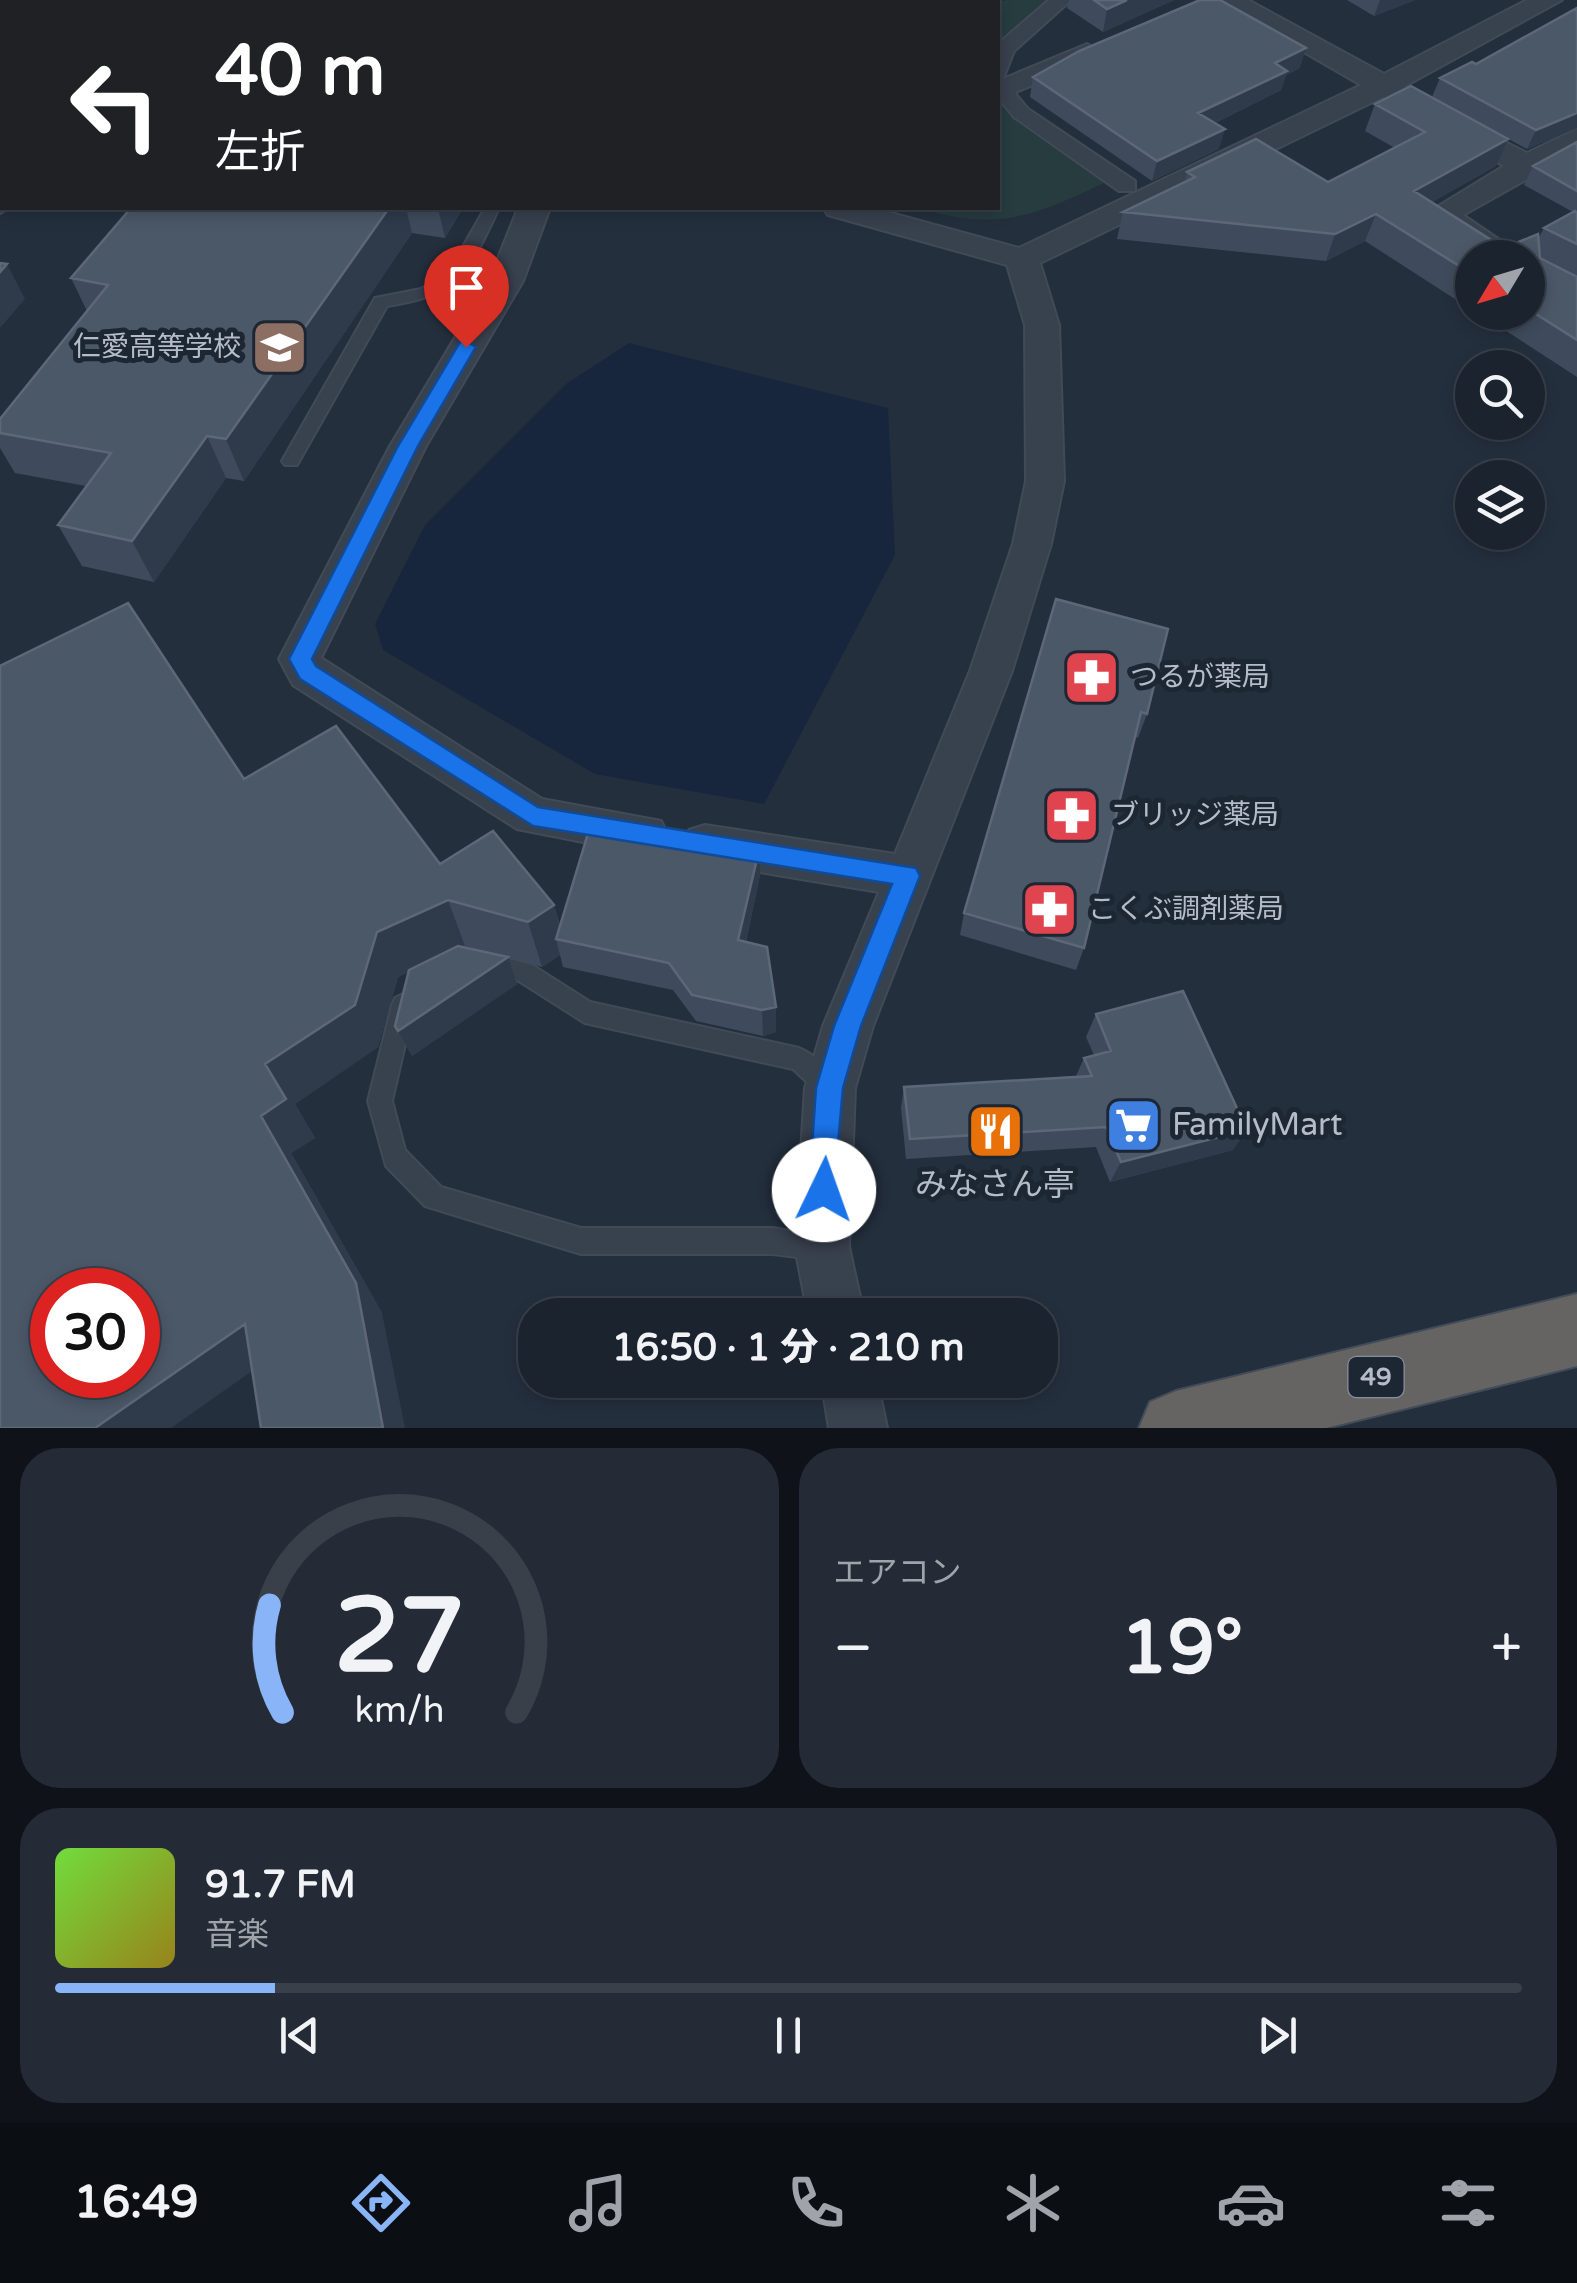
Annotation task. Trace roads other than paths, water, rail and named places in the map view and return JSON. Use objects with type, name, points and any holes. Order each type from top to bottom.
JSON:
[{"type":"highway","name":"49","points":[[1176,1428],[1577,1330]]},
{"type":"street","points":[[1000,72],[1004,49],[1061,0]]},
{"type":"street","points":[[1228,0],[1527,166]]},
{"type":"street","points":[[846,210],[1022,259],[1384,86],[1548,0]]},
{"type":"street","points":[[1000,82],[1105,45]]},
{"type":"street","points":[[1000,86],[1022,113],[1127,186]]},
{"type":"street","points":[[1481,240],[1440,215],[1577,138]]},
{"type":"street","points":[[533,210],[506,281],[408,446],[300,659],[308,672],[533,816],[907,876]]},
{"type":"street","points":[[832,1298],[822,1247],[830,1088],[848,1026],[992,671],[1032,544],[1045,481],[1042,325],[1022,259]]},
{"type":"street","points":[[852,1398],[858,1428]]},
{"type":"lane","points":[[290,460],[381,302],[438,291],[458,274],[491,210]]},
{"type":"lane","points":[[467,958],[524,972],[585,1012],[800,1059],[830,1088]]},
{"type":"lane","points":[[423,980],[408,987],[380,1101],[395,1157],[434,1197],[581,1241],[773,1241],[822,1247]]},
{"type":"water","points":[[629,343],[888,408],[895,555],[764,804],[595,774],[383,650],[375,624],[425,525],[566,384]]},
{"type":"place","name":"仁愛高等学校","points":[[280,347]]},
{"type":"place","name":"つるが薬局","points":[[1091,677]]},
{"type":"place","name":"ブリッジ薬局","points":[[1072,815]]},
{"type":"place","name":"こくぶ調剤薬局","points":[[1049,909]]},
{"type":"place","name":"FamilyMart","points":[[1133,1125]]},
{"type":"place","name":"みなさん亭","points":[[995,1131]]}]
